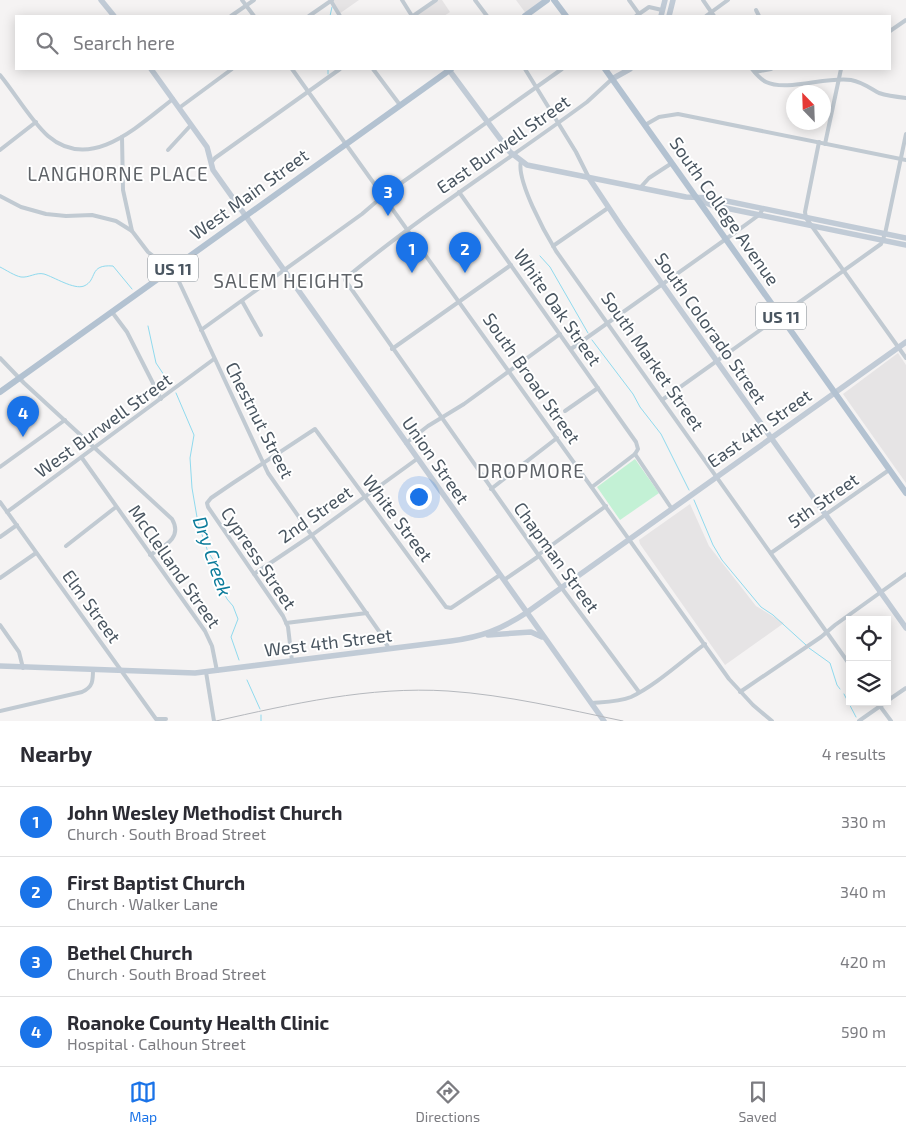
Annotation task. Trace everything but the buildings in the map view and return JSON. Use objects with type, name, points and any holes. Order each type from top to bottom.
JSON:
[{"type":"main road","points":[[526,15],[546,0]]},
{"type":"main road","points":[[554,0],[565,15]]},
{"type":"main road","name":"US 11","points":[[345,144],[448,70]]},
{"type":"main road","name":"South College Avenue","points":[[606,70],[906,493]]},
{"type":"main road","name":"West Main Street","points":[[0,392],[345,144]]},
{"type":"street","points":[[101,0],[113,15]]},
{"type":"street","points":[[242,0],[253,15]]},
{"type":"street","points":[[232,15],[254,0]]},
{"type":"street","points":[[310,15],[332,0],[340,15]]},
{"type":"street","points":[[402,0],[412,15]]},
{"type":"street","points":[[414,15],[436,0]]},
{"type":"street","points":[[475,0],[487,15]]},
{"type":"street","points":[[629,0],[637,15],[651,6],[662,13],[665,0]]},
{"type":"street","points":[[669,15],[673,0]]},
{"type":"street","points":[[702,0],[713,14],[728,0]]},
{"type":"street","points":[[756,10],[758,15]]},
{"type":"street","points":[[891,30],[906,20]]},
{"type":"street","name":"Union Street","points":[[153,70],[207,147],[210,164],[245,216],[604,721]]},
{"type":"street","points":[[179,108],[231,70]]},
{"type":"street","name":"South Broad Street","points":[[293,70],[740,692],[772,721]]},
{"type":"street","points":[[210,164],[215,158],[339,70]]},
{"type":"street","points":[[374,70],[400,105]]},
{"type":"street","points":[[450,70],[513,155],[521,161],[539,168],[698,199],[711,205],[906,245]]},
{"type":"street","name":"South Colorado Street","points":[[526,70],[608,208],[906,628]]},
{"type":"street","points":[[201,330],[362,214],[383,196],[561,70]]},
{"type":"street","points":[[612,79],[621,70]]},
{"type":"street","points":[[612,79],[628,70]]},
{"type":"street","points":[[825,144],[841,70]]},
{"type":"street","points":[[754,71],[766,82],[777,84],[838,79],[855,80],[883,94],[906,98]]},
{"type":"street","points":[[0,75],[36,122],[53,140],[74,148],[99,147],[114,143],[173,99]]},
{"type":"street","name":"East Burwell Street","points":[[408,230],[459,192],[559,123],[587,102],[612,79]]},
{"type":"street","points":[[646,125],[656,118],[678,114],[906,160]]},
{"type":"street","points":[[0,150],[36,122]]},
{"type":"street","points":[[168,150],[191,125]]},
{"type":"street","points":[[662,400],[874,250],[883,240],[885,234],[906,134]]},
{"type":"street","points":[[122,138],[123,190],[132,231]]},
{"type":"street","points":[[819,142],[805,212],[806,218],[906,358]]},
{"type":"street","name":"South Market Street","points":[[521,161],[520,175],[553,246],[847,661]]},
{"type":"street","points":[[640,188],[649,178],[672,163]]},
{"type":"street","name":"White Oak Street","points":[[459,192],[634,438],[638,448],[635,454]]},
{"type":"street","points":[[0,196],[34,211],[55,216],[84,215],[116,221],[132,231],[148,252],[171,269]]},
{"type":"street","points":[[698,199],[712,198],[906,238]]},
{"type":"street","points":[[553,246],[608,208]]},
{"type":"street","points":[[571,349],[726,240],[764,209]]},
{"type":"street","name":"Chapman Street","points":[[408,230],[359,266],[347,277],[345,283],[561,587],[639,692]]},
{"type":"street","points":[[392,349],[511,265]]},
{"type":"street","name":"Chestnut Street","points":[[171,269],[175,273],[262,464],[367,613],[389,649]]},
{"type":"street","points":[[242,302],[261,335]]},
{"type":"street","points":[[112,312],[127,332],[161,399]]},
{"type":"street","points":[[406,443],[560,334]]},
{"type":"street","name":"East 4th Street","points":[[630,539],[906,342]]},
{"type":"street","points":[[0,358],[19,379],[170,516],[175,523],[175,534],[167,544],[150,555]]},
{"type":"street","name":"West Burwell Street","points":[[7,512],[214,359]]},
{"type":"street","points":[[565,411],[598,388]]},
{"type":"street","points":[[0,467],[65,420]]},
{"type":"street","name":"White Street","points":[[262,464],[315,429],[389,527],[445,606],[451,608],[502,578]]},
{"type":"street","points":[[491,489],[557,438]]},
{"type":"street","points":[[592,487],[635,454],[672,508]]},
{"type":"street","name":"McClelland Street","points":[[82,458],[205,630],[212,646],[217,671]]},
{"type":"street","name":"2nd Street","points":[[254,574],[312,535],[417,459]]},
{"type":"street","name":"Cypress Street","points":[[262,464],[211,498],[208,505],[280,610],[286,623],[292,661]]},
{"type":"street","name":"5th Street","points":[[772,553],[890,470]]},
{"type":"street","name":"Elm Street","points":[[0,502],[156,718],[166,718]]},
{"type":"street","points":[[502,578],[539,556],[606,506]]},
{"type":"street","points":[[66,546],[116,507]]},
{"type":"street","points":[[0,537],[17,525]]},
{"type":"street","name":"West 4th Street","points":[[0,666],[178,673],[206,672],[483,635],[501,628],[526,613],[630,539]]},
{"type":"street","points":[[0,578],[36,552]]},
{"type":"street","points":[[740,692],[827,633],[835,625],[906,574]]},
{"type":"street","points":[[286,623],[367,613]]},
{"type":"street","points":[[0,625],[21,656],[23,668]]},
{"type":"street","points":[[483,635],[531,632],[544,639]]},
{"type":"street","points":[[591,703],[625,699],[639,692],[705,644]]},
{"type":"street","points":[[0,711],[82,692],[92,684],[93,669]]},
{"type":"street","points":[[206,672],[214,721]]},
{"type":"street","points":[[891,699],[906,688]]},
{"type":"street","points":[[859,721],[880,706],[891,721]]},
{"type":"shaded area","points":[[332,0],[359,0],[339,14]]},
{"type":"shaded area","points":[[436,0],[442,0],[450,12],[446,15],[414,15]]},
{"type":"shaded area","points":[[516,0],[547,0],[527,15]]},
{"type":"shaded area","points":[[898,353],[906,365],[906,483],[843,394]]},
{"type":"shaded area","points":[[690,504],[709,546],[756,606],[784,623],[725,665],[639,540]]},
{"type":"green space","points":[[635,459],[659,493],[620,520],[597,487]]},
{"type":"waterway","points":[[330,15],[332,7]]},
{"type":"waterway","points":[[540,256],[550,267],[588,333]]},
{"type":"waterway","name":"Dry Creek","points":[[0,267],[21,277],[44,274],[70,285],[80,287],[88,283],[100,267],[113,266],[132,289]]},
{"type":"waterway","name":"Dry Creek","points":[[148,326],[156,363],[170,384]]},
{"type":"waterway","points":[[592,340],[661,434],[689,490]]},
{"type":"waterway","name":"Dry Creek","points":[[176,393],[194,435],[190,458],[192,488],[198,523],[208,552],[218,567],[220,585],[233,606],[238,619],[231,637],[239,660]]},
{"type":"waterway","points":[[694,500],[713,545],[722,560],[761,607],[773,615],[806,645]]},
{"type":"waterway","points":[[809,648],[830,663],[840,689]]},
{"type":"waterway","name":"Dry Creek","points":[[247,680],[260,709]]},
{"type":"waterway","points":[[844,694],[856,717]]},
{"type":"waterway","name":"Dry Creek","points":[[261,715],[261,721]]},
{"type":"railway","points":[[216,721],[273,708],[331,698],[389,691],[418,690],[492,696],[623,721]]},
{"type":"place","name":"Bethel Church","points":[[388,216]]},
{"type":"place","name":"John Wesley Methodist Church","points":[[412,273]]},
{"type":"place","name":"First Baptist Church","points":[[465,273]]},
{"type":"place","name":"Roanoke County Health Clinic","points":[[23,437]]},
{"type":"district","name":"LANGHORNE PLACE","points":[[118,173]]},
{"type":"district","name":"SALEM HEIGHTS","points":[[289,280]]},
{"type":"district","name":"DROPMORE","points":[[531,470]]}]
